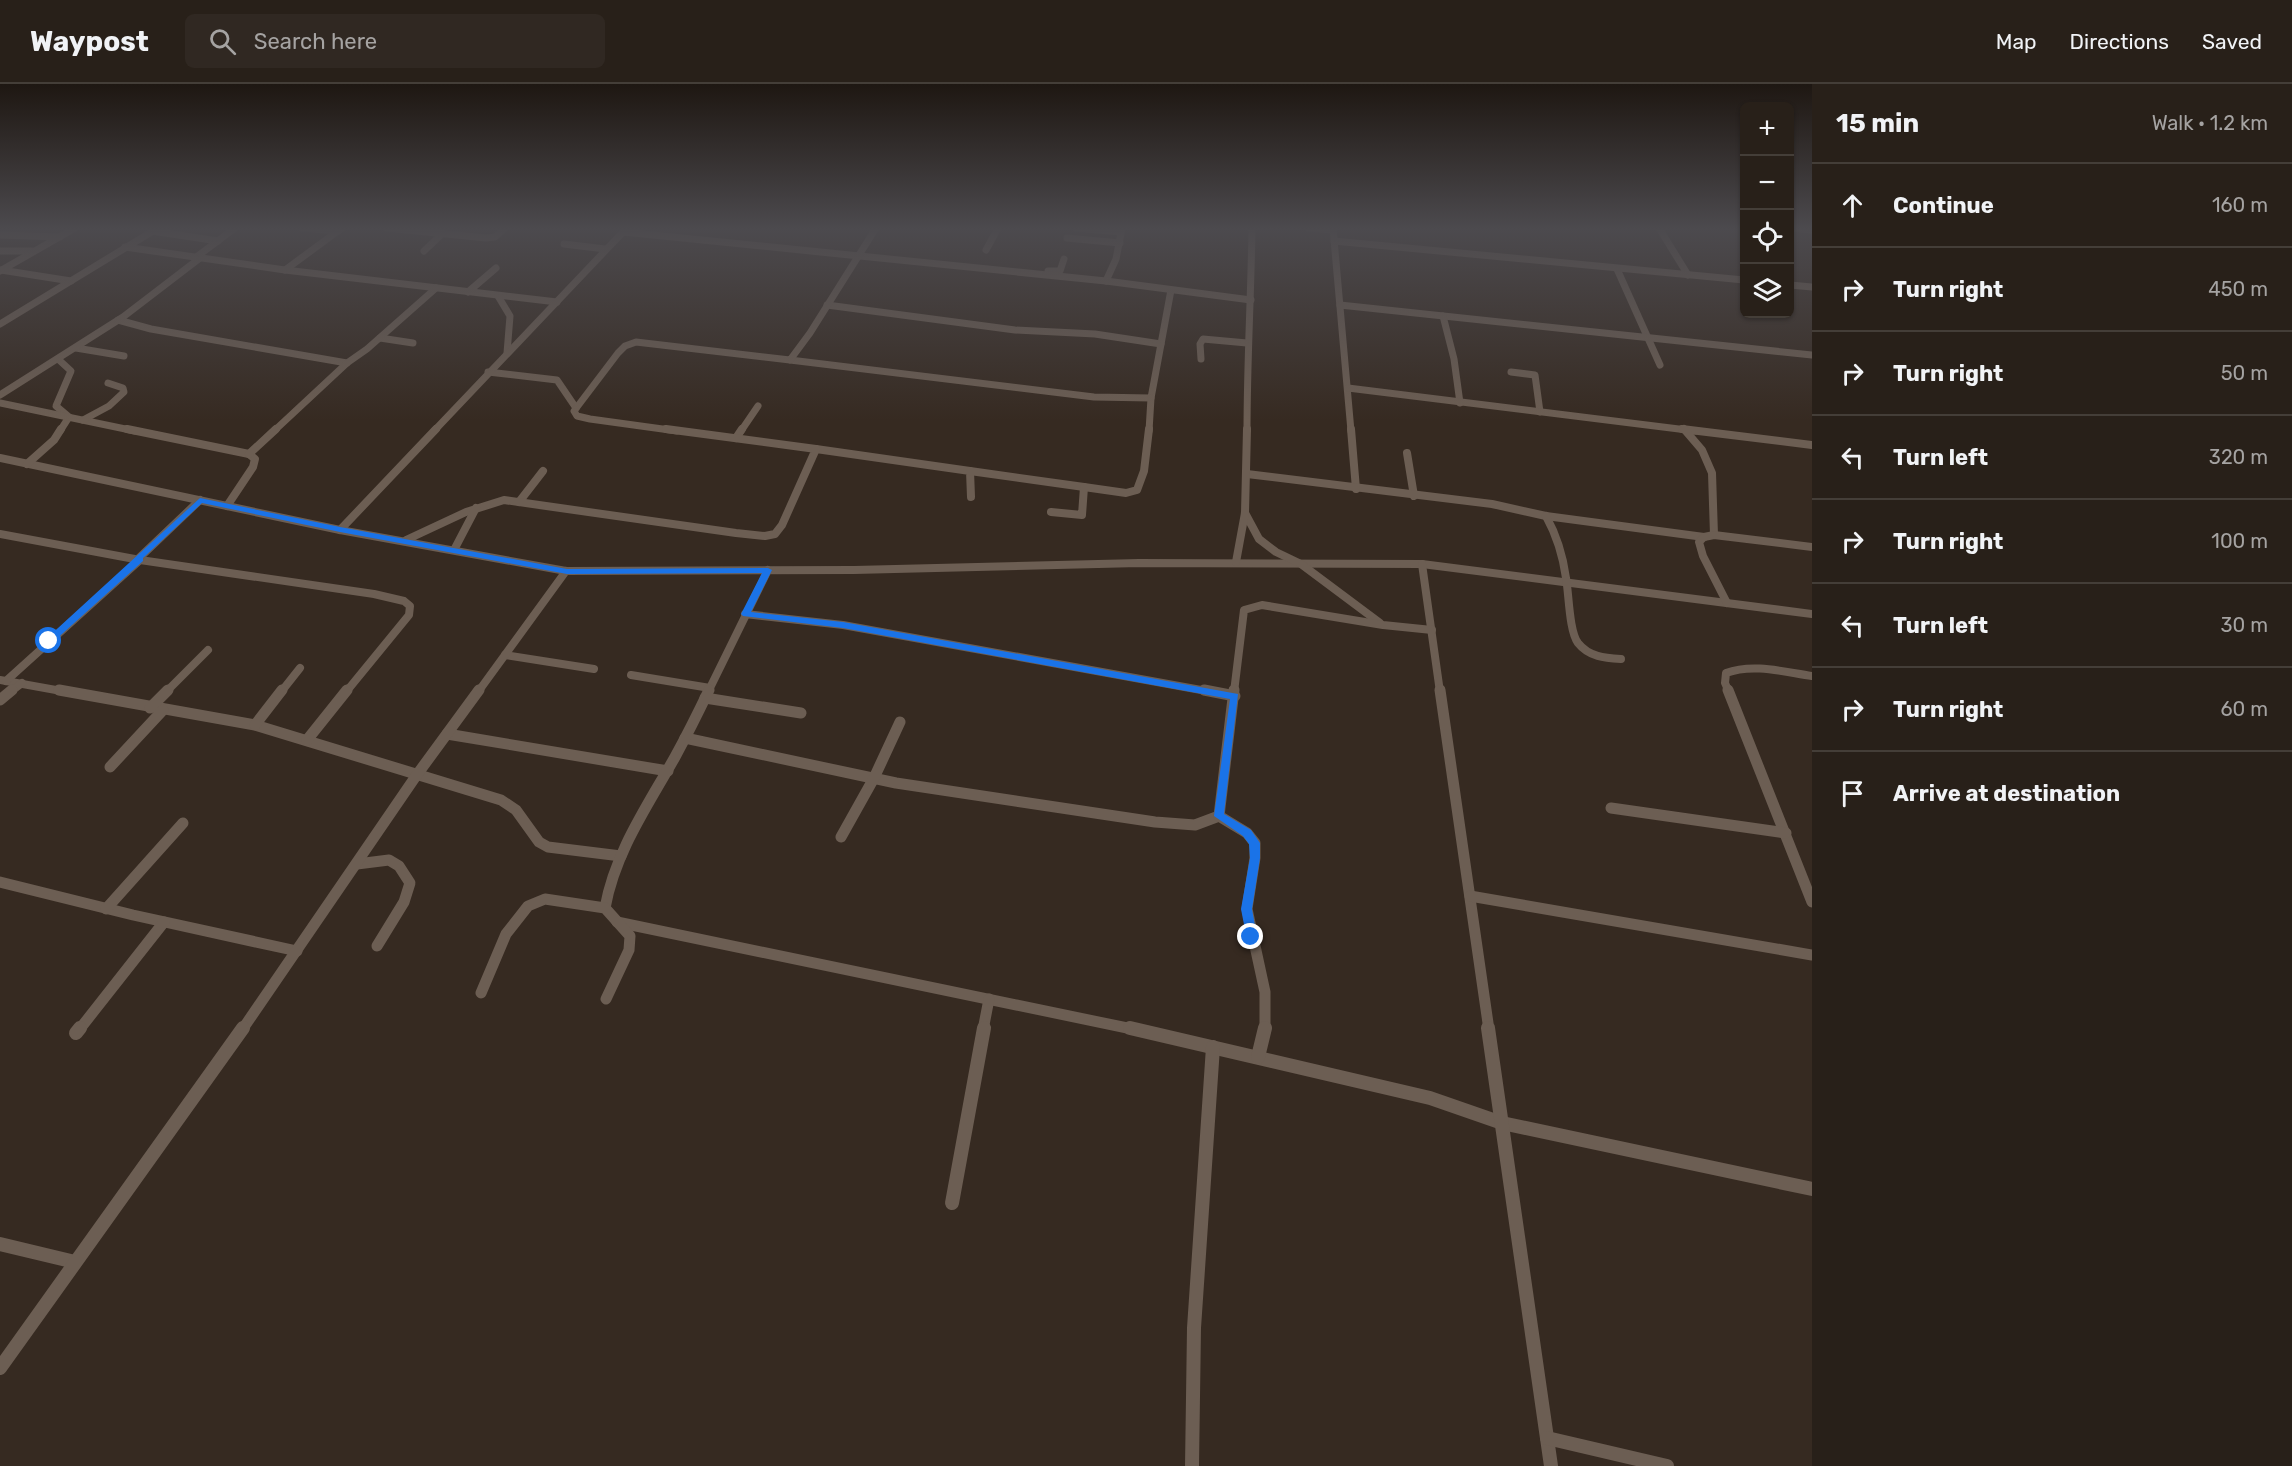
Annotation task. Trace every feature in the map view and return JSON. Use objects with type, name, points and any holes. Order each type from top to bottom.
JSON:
[{"type":"street","points":[[0,324],[52,292]]},
{"type":"street","points":[[0,395],[118,320],[153,292]]},
{"type":"street","points":[[249,454],[346,363],[380,338],[431,292]]},
{"type":"street","points":[[472,292],[557,302]]},
{"type":"street","points":[[340,530],[566,292]]},
{"type":"street","points":[[789,360],[810,333],[834,292]]},
{"type":"street","points":[[488,372],[557,380],[565,387],[567,399],[576,408],[577,416],[590,419],[1126,493],[1137,490],[1141,484],[1151,398],[1171,292]]},
{"type":"street","points":[[1191,292],[1251,300]]},
{"type":"street","points":[[1236,562],[1245,513],[1247,343],[1251,292]]},
{"type":"street","points":[[1339,292],[1356,489]]},
{"type":"street","points":[[1628,292],[1660,365]]},
{"type":"street","points":[[498,296],[509,308],[512,322],[507,353]]},
{"type":"street","points":[[1340,304],[1812,355]]},
{"type":"street","points":[[826,305],[1015,330],[1095,334],[1161,344]]},
{"type":"street","points":[[1443,316],[1454,359],[1460,403]]},
{"type":"street","points":[[118,320],[151,329],[346,363]]},
{"type":"street","points":[[380,338],[413,343]]},
{"type":"street","points":[[1201,359],[1200,344],[1203,339],[1247,343]]},
{"type":"street","points":[[576,408],[624,346],[636,342],[1094,397],[1151,398]]},
{"type":"street","points":[[76,348],[124,356]]},
{"type":"street","points":[[58,359],[71,370],[56,406],[69,417]]},
{"type":"street","points":[[1511,372],[1535,375],[1540,412]]},
{"type":"street","points":[[82,420],[109,406],[124,392],[123,388],[108,383]]},
{"type":"street","points":[[1348,388],[1812,445]]},
{"type":"street","points":[[0,403],[249,454],[255,459],[253,467],[227,506]]},
{"type":"street","points":[[736,438],[758,406]]},
{"type":"street","points":[[27,464],[54,440],[69,417]]},
{"type":"street","points":[[1684,429],[1702,450],[1712,473],[1714,535]]},
{"type":"street","points":[[406,540],[477,508],[504,500],[765,536],[775,534],[782,525],[816,449]]},
{"type":"street","points":[[1407,453],[1414,496]]},
{"type":"street","points":[[0,458],[340,530],[406,540],[567,571],[1236,562],[1422,564],[1812,614]]},
{"type":"street","points":[[519,501],[543,471]]},
{"type":"street","points":[[970,471],[971,496]]},
{"type":"street","points":[[1247,474],[1492,504],[1546,516],[1704,537],[1714,535],[1812,547]]},
{"type":"street","points":[[1051,512],[1082,515],[1084,487]]},
{"type":"street","points":[[3,680],[139,559],[200,500]]},
{"type":"street","points":[[454,550],[477,508]]},
{"type":"street","points":[[1245,513],[1259,539],[1276,552],[1301,564],[1383,626]]},
{"type":"street","points":[[1546,516],[1560,553],[1576,640],[1583,650],[1597,657],[1621,659]]},
{"type":"street","points":[[0,534],[139,559],[374,594],[404,602],[410,606],[409,615],[307,740]]},
{"type":"street","points":[[1704,537],[1699,542],[1703,556],[1727,603]]},
{"type":"street","points":[[1422,564],[1551,1466]]},
{"type":"street","points":[[605,908],[606,896],[621,856],[685,738],[768,570]]},
{"type":"street","points":[[0,1368],[297,951],[417,776],[567,571]]},
{"type":"street","points":[[1219,816],[1235,696],[1242,616],[1248,607],[1262,605],[1304,610],[1383,626],[1432,630]]},
{"type":"street","points":[[746,614],[843,625],[1235,696]]},
{"type":"street","points":[[150,708],[208,650]]},
{"type":"street","points":[[505,655],[594,669]]},
{"type":"street","points":[[255,725],[300,668]]},
{"type":"street","points":[[1812,676],[1755,669],[1732,669],[1726,673],[1725,683],[1812,902]]},
{"type":"street","points":[[631,675],[710,688]]},
{"type":"street","points":[[3,680],[255,725],[501,800],[516,810],[539,842],[548,847],[621,856]]},
{"type":"street","points":[[0,700],[22,683]]},
{"type":"street","points":[[705,698],[801,713]]},
{"type":"street","points":[[110,766],[163,710]]},
{"type":"street","points":[[841,837],[874,778],[900,722]]},
{"type":"street","points":[[447,734],[668,771]]},
{"type":"street","points":[[685,738],[874,778],[1155,822],[1195,825],[1219,816]]},
{"type":"street","points":[[1611,808],[1786,833]]},
{"type":"street","points":[[1219,816],[1247,833],[1255,843],[1255,858],[1247,909],[1265,992],[1266,1025],[1258,1057]]},
{"type":"street","points":[[106,909],[183,823]]},
{"type":"street","points":[[357,864],[387,858],[401,865],[410,883],[404,902],[377,946]]},
{"type":"street","points":[[0,882],[106,909],[297,951]]},
{"type":"street","points":[[1470,896],[1812,955]]},
{"type":"street","points":[[481,993],[506,934],[528,906],[545,899],[605,908],[630,936],[629,950],[606,999]]},
{"type":"street","points":[[76,1033],[164,922]]},
{"type":"street","points":[[617,922],[1258,1057],[1430,1098],[1502,1123],[1812,1189]]},
{"type":"street","points":[[952,1203],[988,999]]},
{"type":"street","points":[[1192,1466],[1194,1328],[1213,1047]]},
{"type":"street","points":[[0,1244],[75,1262]]},
{"type":"street","points":[[1547,1438],[1666,1466]]},
{"type":"route","points":[[49,641],[140,560],[138,559],[200,500],[340,530],[406,540],[567,571],[768,570],[746,614],[843,625],[1235,696],[1219,816],[1247,833],[1255,843],[1255,858],[1247,909],[1251,937]]}]
